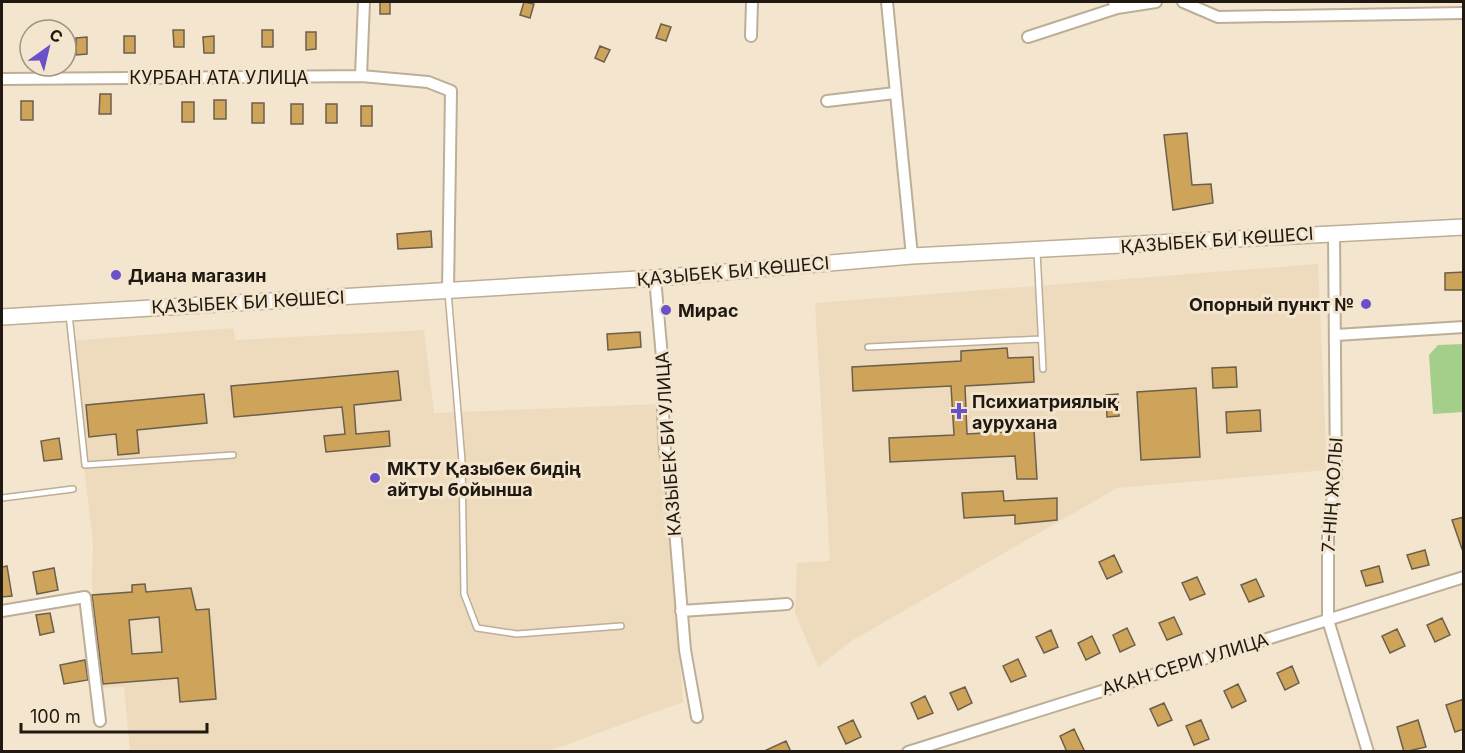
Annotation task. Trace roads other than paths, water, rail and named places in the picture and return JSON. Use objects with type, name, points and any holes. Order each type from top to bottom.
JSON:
[{"type":"main road","name":"ҚАЗЫБЕК БИ КӨШЕСІ","points":[[2,317],[655,278],[912,256],[1464,226]]},
{"type":"street","points":[[364,2],[361,76],[428,82],[451,91],[448,291]]},
{"type":"street","points":[[751,36],[752,2]]},
{"type":"street","points":[[887,2],[912,256]]},
{"type":"street","points":[[1028,37],[1116,5],[1156,2]]},
{"type":"street","points":[[1184,2],[1218,17],[1464,13]]},
{"type":"street","name":"КУРБАН АТА УЛИЦА","points":[[2,79],[361,76]]},
{"type":"street","points":[[827,101],[895,93]]},
{"type":"street","name":"7-НІҢ ЖОЛЫ","points":[[1334,232],[1336,475],[1328,530],[1328,620],[1368,752]]},
{"type":"street","name":"КАЗЫБЕК БИ УЛИЦА","points":[[655,278],[664,380],[665,450],[672,493],[689,687],[697,717]]},
{"type":"street","points":[[1336,335],[1464,327]]},
{"type":"street","name":"АКАН СЕРИ УЛИЦА","points":[[908,752],[1464,577]]},
{"type":"street","points":[[2,611],[85,597],[100,722]]},
{"type":"street","points":[[681,611],[787,604]]},
{"type":"lane","points":[[1037,251],[1043,369]]},
{"type":"lane","points":[[448,291],[462,461],[464,594],[477,628],[517,634],[621,626]]},
{"type":"lane","points":[[69,312],[85,465],[233,455]]},
{"type":"lane","points":[[868,347],[1041,339]]},
{"type":"lane","points":[[2,498],[74,489]]},
{"type":"place","name":"Диана магазин","points":[[116,275]]},
{"type":"place","name":"Опорный пункт №","points":[[1366,304]]},
{"type":"place","name":"Мирас","points":[[666,310]]},
{"type":"place","name":"Психиатриялық аурухана","points":[[959,411]]},
{"type":"place","name":"МКТУ Қазыбек бидің айтуы бойынша","points":[[375,478]]}]
